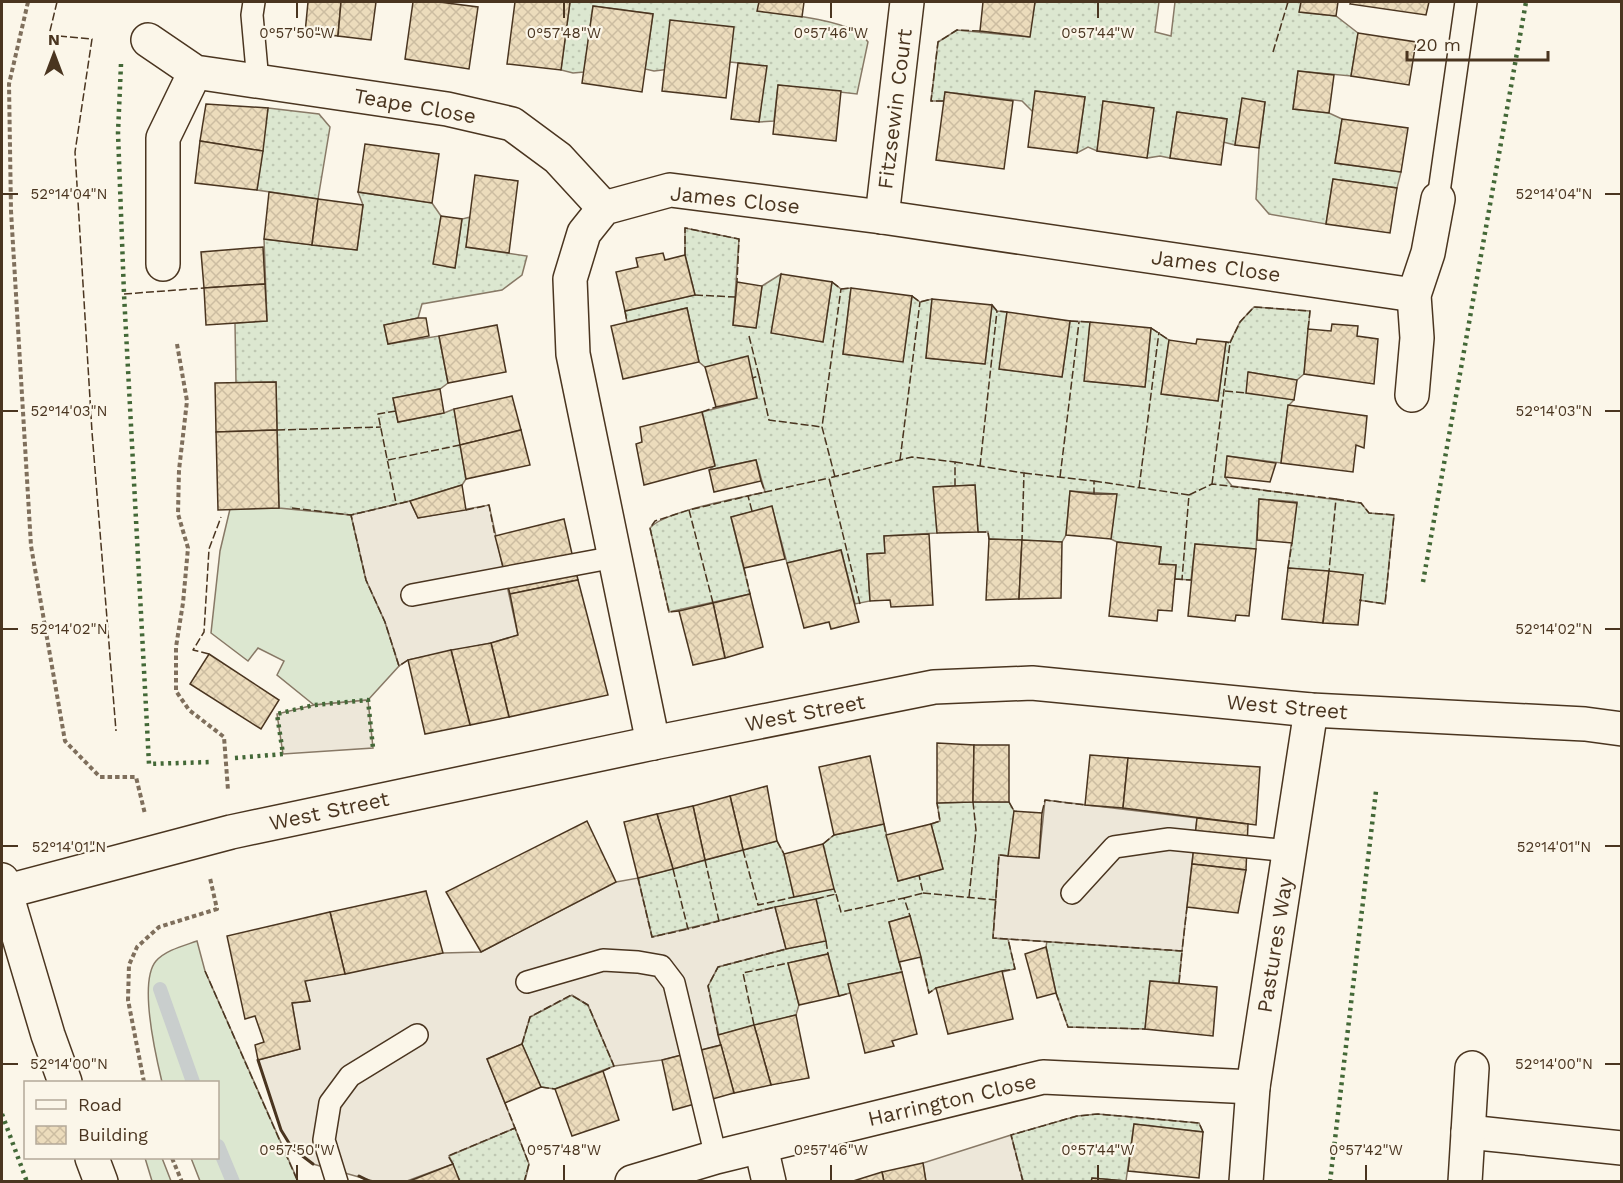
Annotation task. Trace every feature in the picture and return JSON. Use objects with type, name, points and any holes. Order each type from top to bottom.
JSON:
[{"type":"street","name":"Fitzsewin Court","points":[[882,217],[907,2]]},
{"type":"street","name":"Teape Close","points":[[148,40],[195,72],[447,109],[512,124],[558,158],[604,208]]},
{"type":"street","points":[[163,264],[163,138],[195,72]]},
{"type":"street","name":"James Close","points":[[604,208],[670,190],[882,217],[1414,295]]},
{"type":"street","points":[[1412,395],[1417,338],[1414,295],[1428,254],[1438,199]]},
{"type":"street","points":[[604,208],[584,233],[570,279],[573,354],[653,743]]},
{"type":"street","name":"West Street","points":[[3,886],[216,835],[653,743],[934,687],[1032,683],[1311,710],[1585,724],[1622,729]]},
{"type":"street","name":"Pastures Way","points":[[1246,1182],[1253,1087],[1311,710]]},
{"type":"street","points":[[3,886],[64,1081]]},
{"type":"street","points":[[1465,1182],[1472,1068]]},
{"type":"street","name":"Harrington Close","points":[[632,1182],[716,1157],[1043,1077],[1253,1087]]},
{"type":"street","points":[[1468,1132],[1622,1148]]},
{"type":"street","points":[[761,1147],[769,1182]]},
{"type":"street","points":[[92,1159],[101,1182]]},
{"type":"lane","points":[[254,2],[252,15],[258,82]]},
{"type":"lane","points":[[1438,199],[1466,2]]},
{"type":"lane","points":[[412,595],[615,557]]},
{"type":"lane","points":[[1071,893],[1114,847],[1169,839],[1289,851]]},
{"type":"lane","points":[[527,982],[603,960],[661,966],[674,983],[716,1157]]},
{"type":"lane","points":[[337,1182],[324,1140],[330,1103],[350,1076],[417,1035]]},
{"type":"path","points":[[28,2],[9,84],[10,211],[31,546],[65,741],[100,777],[136,777],[146,821]]},
{"type":"path","points":[[144,1081],[128,1000],[129,965],[136,947],[159,927],[217,909],[216,835],[224,737],[189,710],[177,690],[176,647],[188,548],[178,514],[179,470],[187,401],[177,344]]},
{"type":"path","points":[[172,1159],[182,1182]]},
{"type":"green space","points":[[570,2],[759,2],[758,11],[835,23],[859,33],[868,42],[857,94],[778,85],[774,121],[759,122],[766,66],[730,62],[654,71],[645,69],[653,14],[593,6],[584,72],[573,73],[561,70]]},
{"type":"green space","points":[[1035,2],[1159,2],[1155,32],[1171,36],[1175,2],[1301,2],[1300,12],[1336,16],[1358,33],[1351,76],[1298,71],[1293,109],[1329,113],[1342,119],[1335,163],[1401,172],[1397,188],[1333,179],[1326,224],[1269,214],[1256,199],[1265,102],[1242,99],[1235,145],[1223,142],[1227,119],[1177,112],[1170,158],[1160,156],[1147,158],[1153,108],[1103,101],[1097,151],[1088,147],[1077,153],[1085,97],[1036,91],[1033,112],[1022,101],[945,92],[944,101],[931,101],[938,42],[957,30],[1029,37]]},
{"type":"green space","points":[[268,108],[319,114],[330,127],[318,199],[257,190]]},
{"type":"green space","points":[[358,192],[432,203],[441,216],[434,264],[455,267],[462,219],[470,217],[466,247],[527,256],[522,275],[502,290],[422,304],[418,318],[384,325],[388,344],[439,336],[448,383],[440,389],[393,398],[398,422],[454,409],[466,479],[462,485],[410,501],[351,515],[279,508],[276,382],[236,383],[235,323],[267,321],[264,239],[357,250],[363,205]]},
{"type":"green space","points":[[685,228],[739,239],[733,325],[756,328],[762,286],[781,274],[772,333],[823,342],[832,282],[841,289],[851,288],[843,354],[903,361],[912,296],[920,302],[932,299],[926,358],[985,364],[992,305],[997,311],[1007,312],[1000,369],[1062,377],[1070,321],[1090,322],[1085,381],[1145,387],[1151,328],[1169,340],[1162,394],[1218,401],[1226,342],[1230,342],[1240,322],[1254,307],[1310,311],[1304,374],[1297,380],[1248,372],[1294,400],[1288,406],[1281,463],[1228,456],[1225,477],[1232,486],[1361,503],[1369,513],[1394,515],[1385,604],[1359,600],[1363,575],[1288,568],[1297,502],[1259,499],[1256,549],[1195,544],[1191,580],[1175,579],[1176,565],[1159,564],[1161,547],[1117,542],[1111,539],[1116,494],[1070,491],[1066,535],[1062,542],[989,539],[988,532],[978,532],[975,485],[934,487],[937,533],[884,536],[885,553],[867,554],[870,601],[855,604],[841,550],[787,563],[772,507],[731,517],[750,594],[669,612],[650,528],[670,516],[765,492],[756,460],[709,470],[715,465],[702,412],[757,398],[752,378],[705,367],[699,362],[687,308],[627,322],[625,311],[695,295],[685,255]]},
{"type":"green space","points":[[292,508],[351,515],[366,580],[385,622],[399,666],[368,700],[314,705],[277,675],[284,661],[258,648],[248,661],[211,633],[220,551],[230,509]]},
{"type":"green space","points":[[1009,802],[1014,811],[1009,856],[999,855],[993,938],[1008,939],[1015,969],[936,988],[929,993],[910,916],[889,922],[902,972],[849,984],[850,993],[839,996],[828,954],[788,963],[799,1005],[796,1015],[718,1035],[708,986],[718,967],[825,941],[816,899],[652,937],[638,878],[777,841],[784,854],[794,896],[833,889],[823,844],[834,835],[884,824],[898,881],[943,869],[931,824],[940,821],[937,803]]},
{"type":"green space","points":[[197,941],[205,971],[298,1181],[200,1181],[191,1159],[219,1159],[219,1081],[162,1081],[148,1002],[148,985],[156,961],[170,951]]},
{"type":"green space","points":[[1047,941],[1182,951],[1179,983],[1150,981],[1145,1029],[1068,1027],[1056,993],[1046,947]]},
{"type":"green space","points":[[571,995],[588,1005],[614,1066],[555,1089],[541,1087],[522,1044],[530,1017]]},
{"type":"green space","points":[[1098,1114],[1199,1123],[1203,1132],[1134,1124],[1126,1181],[1092,1178],[1091,1182],[1023,1181],[1011,1135],[1077,1116]]},
{"type":"green space","points":[[515,1128],[529,1164],[525,1181],[460,1181],[448,1156]]},
{"type":"green space","points":[[145,1159],[162,1159],[171,1181],[152,1181]]},
{"type":"shaded area","points":[[410,501],[418,518],[489,505],[518,635],[491,643],[408,660],[399,666],[385,622],[366,580],[351,515]]},
{"type":"shaded area","points":[[368,700],[373,748],[283,754],[277,714],[314,705]]},
{"type":"shaded area","points":[[1045,800],[1197,818],[1182,951],[993,938],[999,855],[1039,858]]},
{"type":"shaded area","points":[[638,878],[652,937],[775,907],[786,949],[718,967],[708,986],[721,1045],[662,1060],[614,1066],[588,1005],[572,995],[530,1017],[522,1044],[487,1059],[515,1128],[449,1156],[453,1164],[407,1181],[373,1181],[313,1164],[292,1148],[281,1130],[258,1060],[300,1049],[292,1003],[310,1001],[305,981],[443,953],[481,952],[616,882]]},
{"type":"shaded area","points":[[1011,1135],[1023,1181],[926,1181],[923,1163]]},
{"type":"building","points":[[308,2],[341,2],[338,36],[305,33]]},
{"type":"building","points":[[341,2],[376,2],[371,40],[338,36]]},
{"type":"building","points":[[413,2],[439,2],[478,7],[469,69],[405,59]]},
{"type":"building","points":[[515,2],[570,2],[561,70],[507,64]]},
{"type":"building","points":[[759,2],[804,2],[802,17],[757,11]]},
{"type":"building","points":[[983,2],[1035,2],[1030,37],[980,31]]},
{"type":"building","points":[[1301,2],[1338,2],[1336,16],[1299,12]]},
{"type":"building","points":[[1351,2],[1429,2],[1426,15],[1350,4]]},
{"type":"building","points":[[593,6],[653,14],[642,92],[582,83]]},
{"type":"building","points":[[670,20],[734,27],[726,98],[662,91]]},
{"type":"building","points":[[1358,33],[1416,42],[1409,85],[1351,76]]},
{"type":"building","points":[[738,63],[767,66],[759,122],[731,119]]},
{"type":"building","points":[[1298,71],[1334,75],[1329,113],[1293,109]]},
{"type":"building","points":[[778,85],[841,91],[836,141],[773,134]]},
{"type":"building","points":[[1035,91],[1085,97],[1077,153],[1028,147]]},
{"type":"building","points":[[945,92],[1013,101],[1004,169],[936,160]]},
{"type":"building","points":[[1242,98],[1265,102],[1259,148],[1235,145]]},
{"type":"building","points":[[1103,101],[1154,108],[1147,158],[1097,151]]},
{"type":"building","points":[[206,104],[268,108],[263,151],[200,141]]},
{"type":"building","points":[[1177,112],[1227,119],[1221,165],[1170,158]]},
{"type":"building","points":[[1342,119],[1408,128],[1401,172],[1335,163]]},
{"type":"building","points":[[200,141],[263,151],[257,190],[195,183]]},
{"type":"building","points":[[365,144],[439,154],[432,203],[358,192]]},
{"type":"building","points":[[475,175],[518,181],[509,253],[466,247]]},
{"type":"building","points":[[1333,179],[1397,188],[1390,233],[1326,224]]},
{"type":"building","points":[[269,192],[318,199],[312,245],[264,239]]},
{"type":"building","points":[[318,199],[363,205],[357,250],[312,245]]},
{"type":"building","points":[[441,216],[462,219],[455,268],[433,264]]},
{"type":"building","points":[[263,247],[265,284],[204,288],[201,252]]},
{"type":"building","points":[[663,253],[665,260],[685,255],[695,295],[625,311],[616,272],[638,267],[636,258]]},
{"type":"building","points":[[781,274],[832,282],[823,342],[771,333]]},
{"type":"building","points":[[737,282],[762,286],[756,328],[733,325]]},
{"type":"building","points":[[265,284],[267,321],[206,325],[204,288]]},
{"type":"building","points":[[851,288],[912,296],[903,362],[843,354]]},
{"type":"building","points":[[932,299],[992,305],[985,364],[926,358]]},
{"type":"building","points":[[687,308],[699,362],[623,379],[611,326]]},
{"type":"building","points":[[1007,312],[1070,321],[1062,377],[999,369]]},
{"type":"building","points":[[426,318],[429,336],[388,344],[384,325]]},
{"type":"building","points":[[1090,322],[1151,328],[1145,387],[1084,381]]},
{"type":"building","points":[[1332,324],[1358,326],[1357,336],[1378,339],[1374,384],[1304,374],[1308,329],[1331,331]]},
{"type":"building","points":[[497,325],[506,372],[448,383],[439,336]]},
{"type":"building","points":[[1197,339],[1226,342],[1218,401],[1161,394],[1169,340],[1196,344]]},
{"type":"building","points":[[748,356],[757,398],[716,407],[705,367]]},
{"type":"building","points":[[1248,372],[1297,380],[1294,400],[1246,393]]},
{"type":"building","points":[[276,382],[277,430],[216,432],[215,383]]},
{"type":"building","points":[[440,389],[444,413],[398,422],[393,398]]},
{"type":"building","points":[[512,396],[521,430],[460,445],[454,409]]},
{"type":"building","points":[[1288,405],[1367,416],[1364,448],[1356,445],[1353,472],[1281,463]]},
{"type":"building","points":[[702,412],[715,466],[644,485],[636,444],[642,442],[640,427]]},
{"type":"building","points":[[277,430],[279,508],[218,510],[216,432]]},
{"type":"building","points":[[521,430],[530,465],[466,479],[460,445]]},
{"type":"building","points":[[1227,456],[1276,463],[1270,482],[1225,477]]},
{"type":"building","points":[[756,460],[761,481],[714,492],[709,470]]},
{"type":"building","points":[[462,485],[466,510],[418,518],[410,501]]},
{"type":"building","points":[[975,485],[978,532],[937,533],[933,487]]},
{"type":"building","points":[[1070,491],[1117,494],[1111,539],[1066,535]]},
{"type":"building","points":[[1259,499],[1297,503],[1292,543],[1257,540]]},
{"type":"building","points":[[772,506],[785,559],[744,568],[731,517]]},
{"type":"building","points":[[564,519],[578,580],[510,594],[495,536]]},
{"type":"building","points":[[929,534],[933,605],[891,607],[890,600],[870,601],[867,554],[885,553],[884,536]]},
{"type":"building","points":[[989,539],[1022,540],[1019,599],[986,600]]},
{"type":"building","points":[[1022,540],[1062,542],[1061,598],[1019,599]]},
{"type":"building","points":[[1117,542],[1161,547],[1159,564],[1176,565],[1172,611],[1158,610],[1157,621],[1109,616]]},
{"type":"building","points":[[1195,544],[1256,549],[1249,616],[1236,615],[1235,621],[1188,616]]},
{"type":"building","points":[[841,550],[859,622],[831,629],[829,622],[804,628],[787,563]]},
{"type":"building","points":[[1288,568],[1329,571],[1323,623],[1282,619]]},
{"type":"building","points":[[1329,571],[1363,575],[1358,625],[1323,623]]},
{"type":"building","points":[[578,580],[608,695],[509,717],[491,643],[518,635],[510,594]]},
{"type":"building","points":[[750,594],[763,647],[725,658],[713,603]]},
{"type":"building","points":[[713,603],[725,658],[693,665],[679,611]]},
{"type":"building","points":[[491,643],[509,717],[470,725],[451,650]]},
{"type":"building","points":[[451,650],[470,725],[425,734],[408,660]]},
{"type":"building","points":[[209,654],[279,700],[261,729],[190,684]]},
{"type":"building","points":[[937,743],[974,745],[973,802],[937,803]]},
{"type":"building","points":[[974,745],[1009,745],[1009,802],[973,802]]},
{"type":"building","points":[[1090,755],[1128,758],[1123,808],[1085,805]]},
{"type":"building","points":[[870,756],[884,824],[834,835],[819,767]]},
{"type":"building","points":[[1128,758],[1260,767],[1256,825],[1123,808]]},
{"type":"building","points":[[767,786],[777,841],[743,850],[730,796]]},
{"type":"building","points":[[730,796],[743,850],[705,860],[693,806]]},
{"type":"building","points":[[693,806],[705,860],[673,869],[657,814]]},
{"type":"building","points":[[1014,811],[1042,813],[1039,858],[1008,856]]},
{"type":"building","points":[[657,814],[673,869],[638,878],[624,822]]},
{"type":"building","points":[[1197,818],[1248,824],[1246,870],[1192,864]]},
{"type":"building","points":[[587,821],[616,882],[481,952],[446,892]]},
{"type":"building","points":[[931,824],[943,869],[898,881],[886,835]]},
{"type":"building","points":[[823,844],[834,889],[794,897],[784,854]]},
{"type":"building","points":[[1192,864],[1246,870],[1238,913],[1187,907]]},
{"type":"building","points":[[426,891],[443,953],[345,974],[330,912]]},
{"type":"building","points":[[816,899],[826,941],[786,949],[775,907]]},
{"type":"building","points":[[330,912],[345,974],[305,981],[310,1001],[292,1003],[300,1049],[258,1060],[255,1045],[264,1042],[255,1016],[245,1019],[227,936]]},
{"type":"building","points":[[910,916],[921,957],[899,962],[889,922]]},
{"type":"building","points":[[1046,947],[1056,993],[1037,998],[1025,954]]},
{"type":"building","points":[[828,954],[839,996],[799,1005],[788,963]]},
{"type":"building","points":[[1002,971],[1013,1019],[948,1034],[936,988]]},
{"type":"building","points":[[902,972],[917,1034],[892,1041],[894,1046],[865,1053],[848,984]]},
{"type":"building","points":[[1150,981],[1217,987],[1213,1036],[1145,1029]]},
{"type":"building","points":[[796,1015],[809,1078],[771,1085],[754,1025]]},
{"type":"building","points":[[754,1025],[771,1085],[734,1093],[718,1035]]},
{"type":"building","points":[[522,1044],[541,1087],[505,1103],[487,1059]]},
{"type":"building","points":[[721,1045],[734,1093],[673,1110],[662,1060]]},
{"type":"building","points":[[603,1071],[619,1120],[572,1136],[555,1089]]},
{"type":"building","points":[[1134,1124],[1203,1132],[1199,1178],[1128,1171]]},
{"type":"building","points":[[923,1163],[926,1182],[884,1182],[882,1172]]},
{"type":"building","points":[[453,1164],[460,1182],[407,1182]]},
{"type":"building","points":[[882,1172],[884,1182],[850,1182]]},
{"type":"building","points":[[1092,1178],[1126,1181],[1129,1182],[1091,1182]]},
{"type":"waterway","points":[[160,989],[193,1081]]},
{"type":"waterway","points":[[219,1148],[233,1182]]},
{"type":"hedge","points":[[1423,582],[1526,2]]},
{"type":"hedge","points":[[121,64],[118,133],[124,294],[149,764],[210,762]]},
{"type":"hedge","points":[[235,758],[283,754],[277,714],[314,705],[368,700],[373,748]]},
{"type":"hedge","points":[[1330,1182],[1376,791]]},
{"type":"hedge","points":[[2,1114],[27,1182]]},
{"type":"fence","points":[[57,2],[49,35],[92,39],[75,152],[92,432],[116,731]]},
{"type":"fence","points":[[1273,52],[1288,2]]},
{"type":"fence","points":[[944,101],[931,101],[938,42],[957,30],[980,31]]},
{"type":"fence","points":[[685,255],[685,228],[739,239],[737,282]]},
{"type":"fence","points":[[832,282],[841,289],[851,288]]},
{"type":"fence","points":[[124,294],[204,288]]},
{"type":"fence","points":[[835,477],[822,427],[841,289]]},
{"type":"fence","points":[[695,295],[735,297]]},
{"type":"fence","points":[[912,296],[920,302],[932,299]]},
{"type":"fence","points":[[900,460],[920,302]]},
{"type":"fence","points":[[992,305],[997,311],[1007,312]]},
{"type":"fence","points":[[1230,343],[1240,322],[1254,307],[1310,311],[1308,329]]},
{"type":"fence","points":[[625,311],[627,322]]},
{"type":"fence","points":[[980,466],[997,311]]},
{"type":"fence","points":[[1070,321],[1090,322]]},
{"type":"fence","points":[[1060,477],[1079,322]]},
{"type":"fence","points":[[1151,328],[1169,340]]},
{"type":"fence","points":[[1139,488],[1159,332]]},
{"type":"fence","points":[[749,336],[759,376],[752,378]]},
{"type":"fence","points":[[1212,484],[1230,343],[1226,342]]},
{"type":"fence","points":[[759,376],[769,420],[822,427]]},
{"type":"fence","points":[[1225,391],[1246,393]]},
{"type":"fence","points":[[702,412],[716,407]]},
{"type":"fence","points":[[396,411],[378,414],[396,503]]},
{"type":"fence","points":[[277,430],[381,427]]},
{"type":"fence","points":[[388,460],[460,445]]},
{"type":"fence","points":[[860,604],[829,478],[912,457],[955,462],[955,486]]},
{"type":"fence","points":[[955,462],[1024,473],[1022,540]]},
{"type":"fence","points":[[1024,473],[1094,481],[1094,494]]},
{"type":"fence","points":[[761,481],[765,492],[829,478]]},
{"type":"fence","points":[[1094,481],[1189,495],[1182,579]]},
{"type":"fence","points":[[1189,495],[1212,484],[1336,499],[1329,571]]},
{"type":"fence","points":[[752,511],[748,496],[765,492]]},
{"type":"fence","points":[[713,603],[689,510],[748,496]]},
{"type":"fence","points":[[1336,499],[1361,503],[1369,513],[1394,515],[1385,604],[1359,600]]},
{"type":"fence","points":[[408,660],[399,666],[385,622],[366,580],[351,515],[410,501]]},
{"type":"fence","points":[[466,510],[489,505],[495,536]]},
{"type":"fence","points":[[292,508],[351,515]]},
{"type":"fence","points":[[679,611],[669,612],[650,528],[655,521],[689,510]]},
{"type":"fence","points":[[209,654],[193,650],[204,632],[209,549],[221,517]]},
{"type":"fence","points":[[978,532],[988,532],[989,539]]},
{"type":"fence","points":[[1288,568],[1292,543]]},
{"type":"fence","points":[[744,568],[750,594]]},
{"type":"fence","points":[[1175,579],[1191,580]]},
{"type":"fence","points":[[1042,813],[1045,800],[1085,805]]},
{"type":"fence","points":[[969,897],[976,830],[973,802]]},
{"type":"fence","points":[[1009,802],[1014,811]]},
{"type":"fence","points":[[931,824],[940,821],[937,803]]},
{"type":"fence","points":[[884,824],[886,835]]},
{"type":"fence","points":[[823,844],[834,835]]},
{"type":"fence","points":[[777,841],[784,854]]},
{"type":"fence","points":[[743,850],[758,905],[794,897]]},
{"type":"fence","points":[[1008,856],[999,855],[993,938],[1182,951],[1187,907]]},
{"type":"fence","points":[[705,860],[719,921],[775,907]]},
{"type":"fence","points":[[673,869],[688,929],[719,921]]},
{"type":"fence","points":[[904,898],[923,893],[919,875]]},
{"type":"fence","points":[[638,878],[652,937],[688,929]]},
{"type":"fence","points":[[816,899],[836,894],[834,889]]},
{"type":"fence","points":[[923,893],[996,900]]},
{"type":"fence","points":[[836,894],[841,912],[904,898],[910,916]]},
{"type":"fence","points":[[1002,971],[1015,969],[1008,939]]},
{"type":"fence","points":[[826,941],[828,954]]},
{"type":"fence","points":[[718,1035],[708,986],[718,967],[786,949]]},
{"type":"fence","points":[[1179,983],[1182,951]]},
{"type":"fence","points":[[921,957],[929,993],[936,988]]},
{"type":"fence","points":[[899,962],[902,972]]},
{"type":"fence","points":[[754,1025],[743,973],[788,963]]},
{"type":"fence","points":[[205,971],[298,1182]]},
{"type":"fence","points":[[839,996],[850,993]]},
{"type":"fence","points":[[1056,993],[1068,1027],[1145,1029]]},
{"type":"fence","points":[[522,1044],[530,1017],[571,995],[588,1005],[614,1066],[603,1071]]},
{"type":"fence","points":[[541,1087],[555,1089]]},
{"type":"fence","points":[[505,1103],[515,1128]]},
{"type":"fence","points":[[1023,1182],[1011,1135],[1077,1116],[1098,1114],[1199,1123],[1203,1132]]},
{"type":"fence","points":[[453,1164],[448,1156],[515,1128],[529,1164],[524,1182]]},
{"type":"wall","points":[[258,1060],[281,1130],[292,1148],[313,1164]]},
{"type":"wall","points":[[359,1176],[371,1182]]}]
